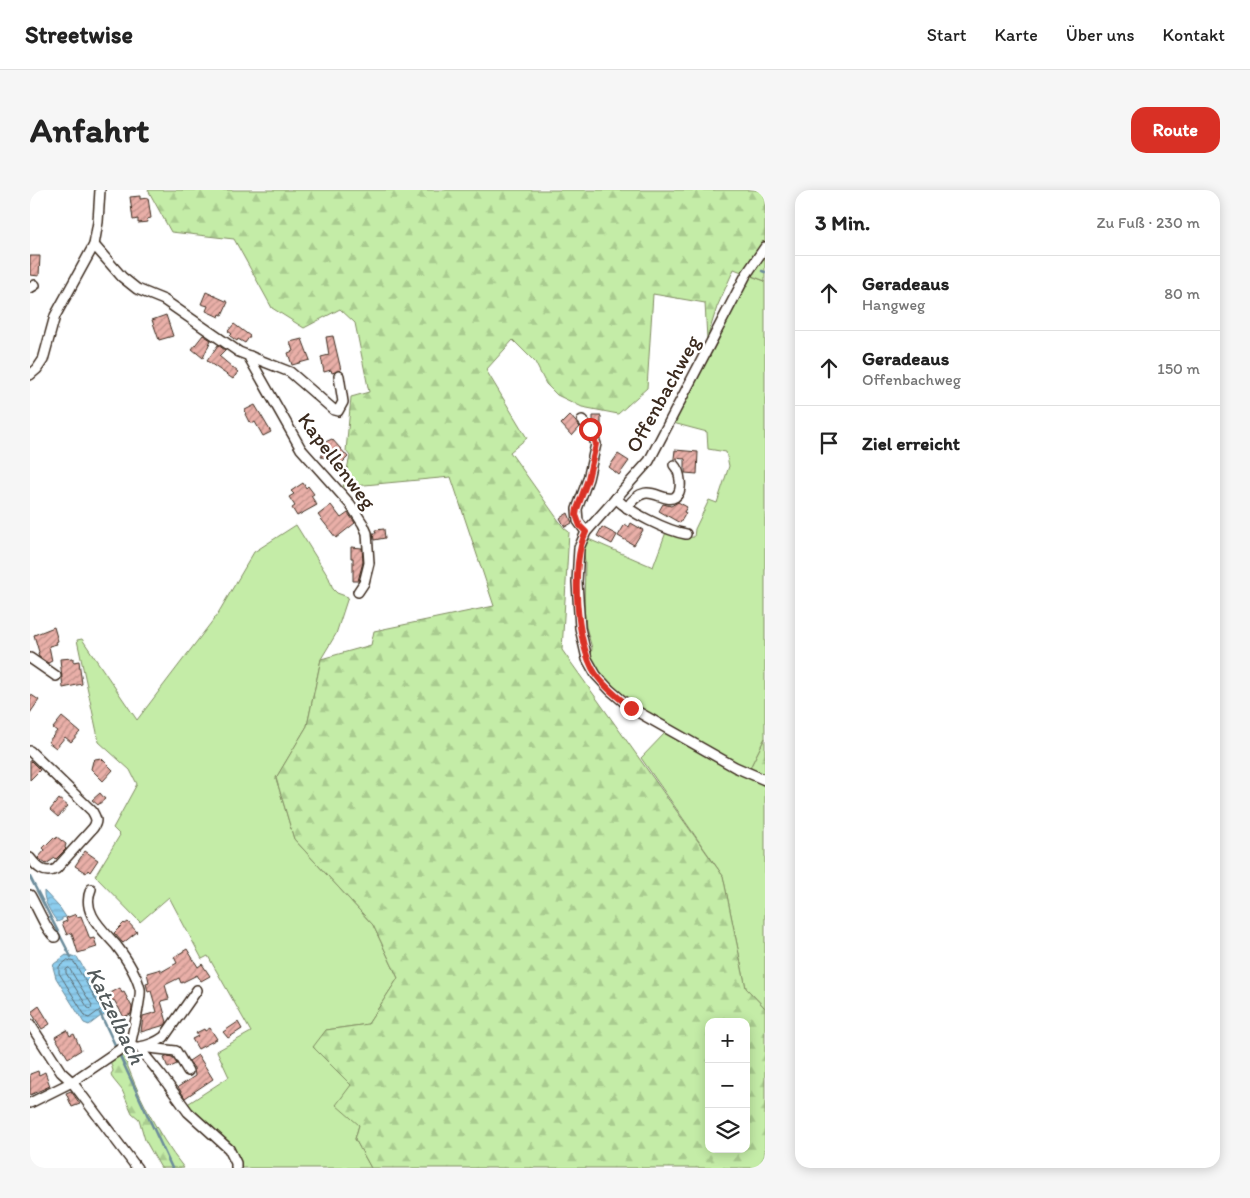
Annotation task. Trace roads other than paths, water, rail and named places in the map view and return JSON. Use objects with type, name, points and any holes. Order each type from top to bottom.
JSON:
[{"type":"street","points":[[30,374],[37,369],[43,360],[55,316],[94,245],[100,190]]},
{"type":"street","name":"Kapellenweg","points":[[94,245],[122,277],[137,289],[164,300],[239,352],[290,372],[326,404],[338,411],[343,402],[339,376]]},
{"type":"street","name":"Offenbachweg","points":[[765,247],[746,275],[649,461],[586,532],[579,548],[577,582],[580,628],[587,660],[610,690],[631,708],[735,767],[765,780]]},
{"type":"street","name":"Kapellenweg","points":[[250,356],[301,449],[350,504],[363,524],[367,533],[369,563],[364,582],[358,592]]},
{"type":"street","points":[[582,420],[590,429],[596,444],[588,479],[577,509],[578,521],[586,532]]},
{"type":"street","points":[[627,508],[636,496],[642,493],[670,498],[675,497],[680,487],[680,477],[678,469],[674,465]]},
{"type":"street","points":[[616,498],[627,508],[663,526],[686,534]]},
{"type":"street","points":[[30,658],[56,676]]},
{"type":"street","points":[[30,750],[92,811],[96,818],[96,823],[56,870],[44,871],[37,867],[30,858]]},
{"type":"street","points":[[91,889],[88,900],[92,915],[100,928],[127,961],[135,974],[141,992],[122,1049]]},
{"type":"street","points":[[30,895],[50,934],[55,937]]},
{"type":"street","points":[[30,1103],[72,1082],[122,1049],[140,1047],[158,1041],[168,1034],[197,990]]},
{"type":"street","points":[[30,1024],[62,1072],[91,1104],[137,1168]]},
{"type":"street","points":[[140,1047],[176,1052],[188,1071]]},
{"type":"street","points":[[140,1047],[188,1112],[229,1148],[236,1163],[236,1168]]},
{"type":"water","points":[[44,891],[66,917],[62,918],[62,920],[57,922],[52,915],[46,903]]},
{"type":"water","points":[[66,955],[77,957],[109,1011],[108,1015],[101,1016],[89,1025],[84,1023],[56,978],[54,964]]},
{"type":"waterway","name":"Katzelbach","points":[[30,877],[71,957]]},
{"type":"waterway","name":"Katzelbach","points":[[100,1013],[117,1049]]},
{"type":"waterway","name":"Katzelbach","points":[[119,1054],[172,1168]]}]
